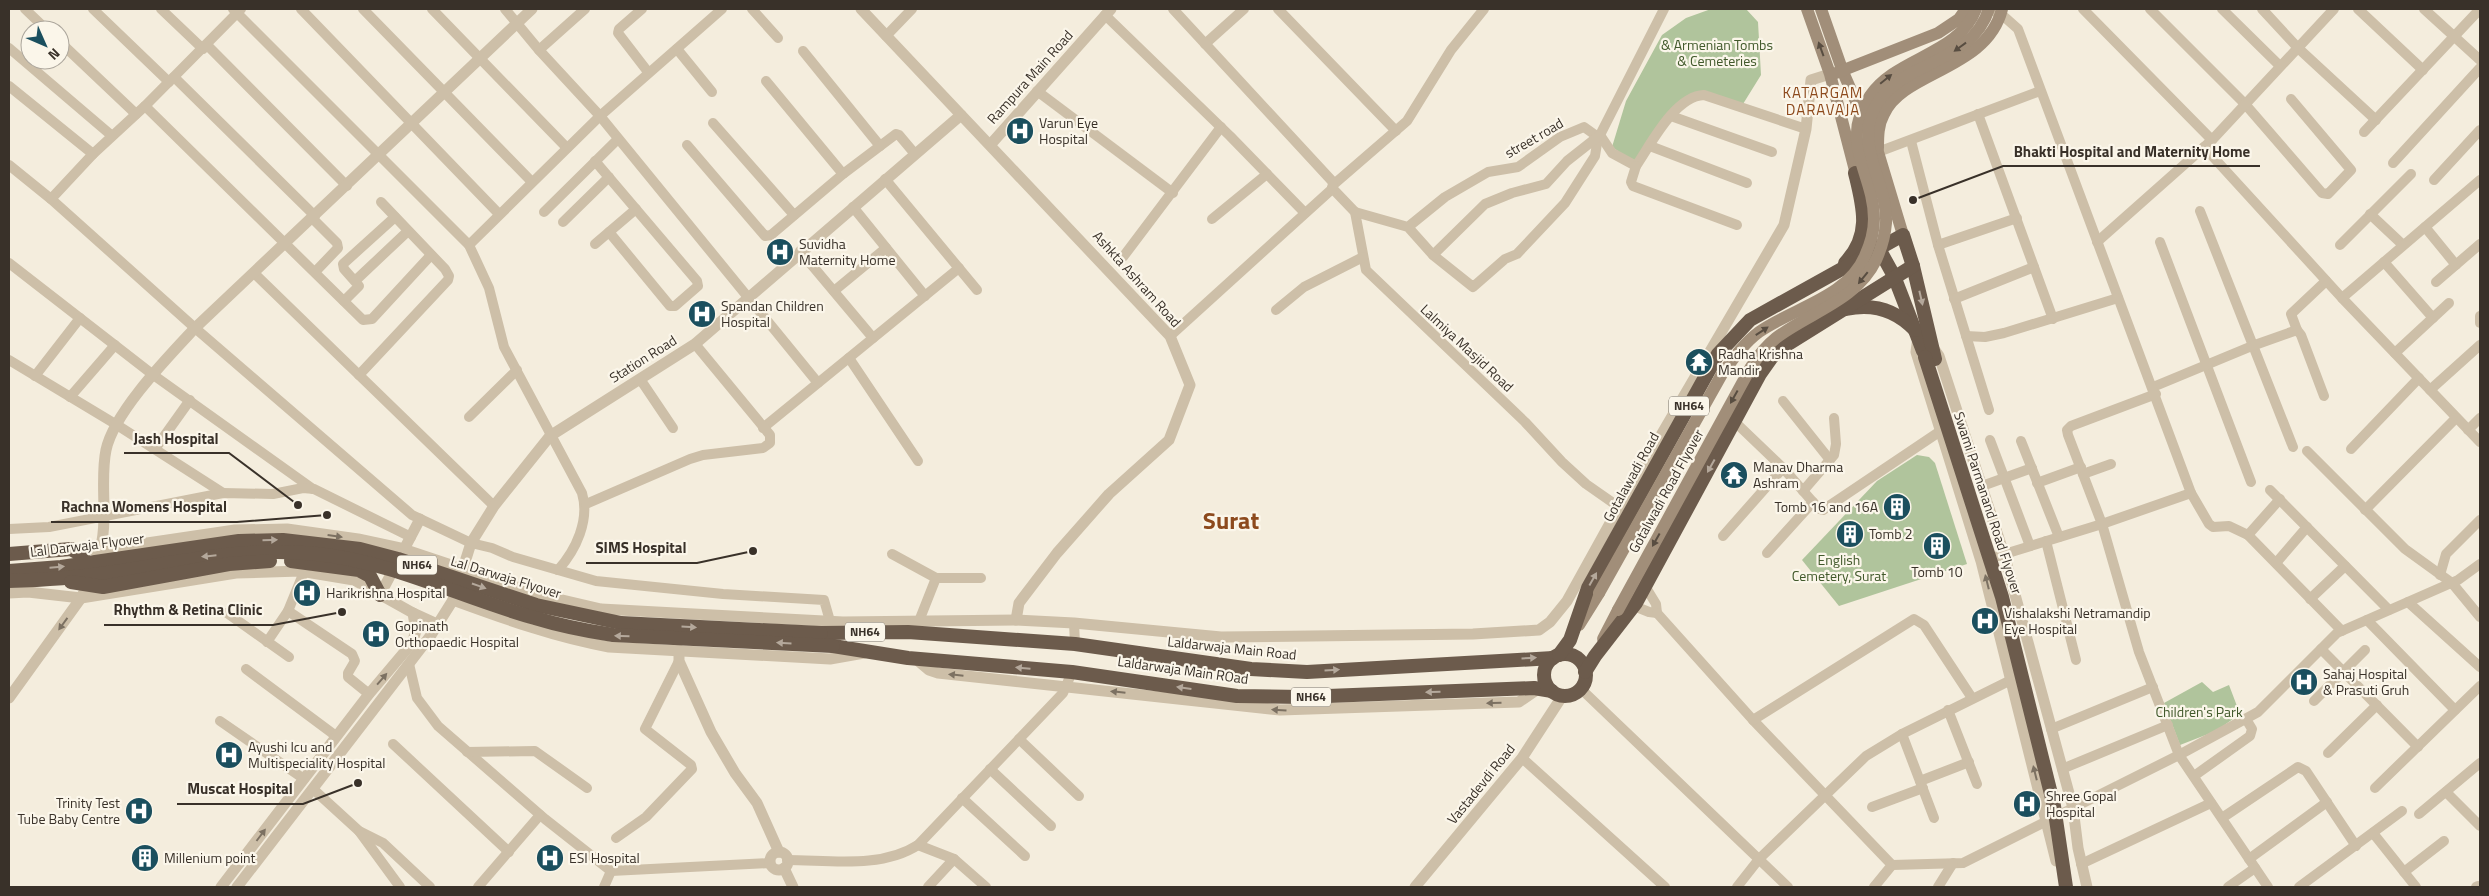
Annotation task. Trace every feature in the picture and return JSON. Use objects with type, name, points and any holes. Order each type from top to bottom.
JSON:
[{"type":"highway","points":[[1834,274],[1856,252],[1861,237],[1863,206],[1855,173]]},
{"type":"highway","points":[[1903,235],[1913,266],[1924,338]]},
{"type":"highway","name":"Gotalawadi Road","points":[[1556,656],[1570,640],[1588,588],[1718,354],[1750,320],[1834,274],[1878,247],[1903,235]]},
{"type":"highway","points":[[1878,247],[1924,338]]},
{"type":"highway","points":[[1580,688],[1594,656],[1634,606],[1736,422],[1760,374],[1772,357],[1788,344],[1894,276],[1913,266]]},
{"type":"highway","points":[[1826,320],[1846,310],[1860,306],[1873,307],[1887,310],[1897,315],[1924,338]]},
{"type":"highway","name":"Swami Parmanand Road Flyover","points":[[1924,338],[2002,597],[2052,798],[2064,887]]},
{"type":"highway","name":"Swami Parmanand Road Flyover","points":[[1930,358],[2001,562],[2061,804],[2074,887]]},
{"type":"highway","name":"Lal Darwaja Flyover","points":[[9,571],[62,567],[239,541],[283,540],[360,549],[398,559],[536,605],[621,623],[821,633],[912,625]]},
{"type":"highway","points":[[9,554],[72,550],[82,556],[89,570],[89,583]]},
{"type":"highway","name":"Lal Darwaja Flyover","points":[[9,581],[54,579],[236,553],[318,554],[395,569],[534,618],[582,630],[613,635],[833,646],[871,652]]},
{"type":"highway","points":[[54,579],[103,587],[229,564],[290,561],[359,570],[370,576],[380,595]]},
{"type":"highway","name":"Laldarwaja Main Road","points":[[912,625],[1075,644],[1251,669],[1307,672],[1556,656]]},
{"type":"highway","name":"Laldarwaja Main ROad","points":[[871,652],[916,659],[1072,672],[1237,696],[1302,697],[1551,692]]},
{"type":"highway","name":"NH64","points":[[1580,688],[1576,692],[1551,692],[1545,680],[1545,668],[1556,656],[1573,656],[1584,665],[1586,672]]},
{"type":"main road","points":[[1806,9],[1878,152],[1903,235]]},
{"type":"main road","points":[[1821,9],[1837,73],[1855,173],[1878,247]]},
{"type":"main road","points":[[1837,73],[1938,34],[1959,19],[1966,9]]},
{"type":"main road","name":"Gotalwadi Road Flyover","points":[[1570,640],[1734,356],[1760,332],[1842,285],[1855,272],[1864,258],[1872,237],[1874,220],[1873,205],[1857,151],[1856,136],[1863,106],[1871,94],[1894,73],[1956,36],[1967,25],[1976,9]]},
{"type":"main road","points":[[1878,152],[1878,128],[1884,112],[1893,100],[1905,91],[1965,58],[1991,31],[1995,10]]},
{"type":"main road","name":"Gotalwadi Road Flyover","points":[[1594,656],[1751,367],[1761,352],[1790,328],[1850,292],[1864,278],[1876,260],[1883,240],[1886,222],[1867,137],[1873,112],[1879,101],[1899,82],[1964,45],[1977,33],[1995,10]]},
{"type":"street","points":[[25,9],[37,20]]},
{"type":"street","points":[[93,9],[171,79],[314,217],[337,243],[338,248],[315,272]]},
{"type":"street","points":[[161,9],[205,47],[347,186]]},
{"type":"street","points":[[301,9],[499,214]]},
{"type":"street","points":[[363,9],[532,181]]},
{"type":"street","points":[[432,9],[567,148]]},
{"type":"street","points":[[505,9],[518,22],[539,50],[600,116],[818,383]]},
{"type":"street","points":[[9,698],[81,598],[89,583],[100,550],[106,450],[117,425],[152,374],[196,328],[532,9]]},
{"type":"street","points":[[539,50],[585,9]]},
{"type":"street","points":[[469,245],[600,116],[722,9]]},
{"type":"street","points":[[752,9],[778,38]]},
{"type":"street","name":"Ashkta Ashram Road","points":[[861,9],[991,144],[1170,336],[1190,385],[1169,440],[1109,494],[1057,553],[1019,603],[1016,620]]},
{"type":"street","points":[[886,36],[912,9]]},
{"type":"street","points":[[1173,9],[1332,180],[1333,186],[1355,212],[1408,227],[1433,255],[1473,286],[1505,259],[1517,254],[1565,203],[1595,156],[1599,136],[1664,9]]},
{"type":"street","points":[[1205,44],[1244,9]]},
{"type":"street","points":[[1278,9],[1396,131]]},
{"type":"street","points":[[1170,336],[1333,186],[1407,121],[1451,50],[1484,9]]},
{"type":"street","points":[[2083,9],[2208,143],[2326,281],[2480,442]]},
{"type":"street","points":[[2150,9],[2245,104],[2322,193],[2328,194],[2351,170],[2291,99]]},
{"type":"street","points":[[2222,9],[2280,66]]},
{"type":"street","points":[[2262,9],[2298,48],[2376,120]]},
{"type":"street","points":[[2097,242],[2208,143],[2334,9]]},
{"type":"street","points":[[2358,9],[2423,70]]},
{"type":"street","points":[[2424,9],[2480,60]]},
{"type":"street","points":[[2364,132],[2480,9]]},
{"type":"street","points":[[51,199],[111,135],[145,106],[205,47],[237,10],[379,156],[469,245],[489,288],[504,347],[582,493],[586,504],[582,529],[567,560],[558,570]]},
{"type":"street","points":[[1995,10],[2018,29],[2118,298],[2155,390],[2191,493],[2209,524],[2213,526],[2229,526],[2248,535],[2342,631]]},
{"type":"street","points":[[635,11],[619,29],[618,33],[648,72]]},
{"type":"street","points":[[1108,12],[1305,213]]},
{"type":"street","name":"Rampura Main Road","points":[[991,144],[1108,12]]},
{"type":"street","points":[[9,48],[111,135]]},
{"type":"street","points":[[677,49],[712,92]]},
{"type":"street","points":[[70,51],[136,114]]},
{"type":"street","points":[[803,51],[880,146]]},
{"type":"street","points":[[2393,163],[2480,68]]},
{"type":"street","points":[[9,549],[64,547],[100,550],[235,530],[287,529],[358,539],[404,549],[541,595],[594,608],[912,625],[1016,620],[1074,623],[1221,637],[1474,634],[1539,630],[1550,622],[1567,601],[1619,507],[1784,225],[1806,129],[1811,80],[1837,73]]},
{"type":"street","points":[[766,81],[843,174]]},
{"type":"street","points":[[9,86],[93,154]]},
{"type":"street","points":[[1878,152],[1911,142],[2040,90]]},
{"type":"street","points":[[1037,91],[1172,193]]},
{"type":"street","points":[[1736,225],[1633,186],[1631,182],[1636,166],[1675,109],[1694,96],[1704,95],[1806,129]]},
{"type":"street","points":[[145,106],[364,320],[369,321],[431,255]]},
{"type":"street","points":[[1978,114],[2052,319]]},
{"type":"street","name":"Station Road","points":[[237,887],[409,664],[437,624],[453,600],[472,542],[494,506],[550,436],[695,344],[800,251],[961,115]]},
{"type":"street","points":[[1671,116],[1772,152]]},
{"type":"street","points":[[713,123],[794,215]]},
{"type":"street","points":[[1123,257],[1221,127]]},
{"type":"street","name":"street road","points":[[1408,227],[1444,197],[1488,172],[1518,167],[1560,137],[1584,127],[1599,136]]},
{"type":"street","points":[[2434,180],[2480,130]]},
{"type":"street","points":[[687,144],[763,235],[771,235],[843,174],[898,134],[915,154]]},
{"type":"street","points":[[1599,136],[1612,152],[1636,166]]},
{"type":"street","points":[[1433,255],[1485,204],[1512,193],[1546,184],[1567,161],[1599,136]]},
{"type":"street","points":[[544,212],[618,139]]},
{"type":"street","points":[[1911,142],[1938,245],[1989,410]]},
{"type":"street","points":[[1650,146],[1747,183]]},
{"type":"street","points":[[595,161],[697,281],[696,288],[675,306],[670,306],[609,232]]},
{"type":"street","points":[[9,165],[51,199],[196,328],[412,515],[472,542],[513,557],[596,580],[723,594],[824,600],[830,621]]},
{"type":"street","points":[[1212,219],[1267,174]]},
{"type":"street","points":[[2340,245],[2411,174]]},
{"type":"street","points":[[563,222],[609,177]]},
{"type":"street","points":[[885,179],[977,290]]},
{"type":"street","points":[[2342,298],[2480,180]]},
{"type":"street","points":[[359,375],[448,280],[449,276],[445,269],[380,202]]},
{"type":"street","points":[[852,207],[925,296]]},
{"type":"street","points":[[595,244],[636,210]]},
{"type":"street","points":[[2200,211],[2292,447]]},
{"type":"street","name":"Lalmiya Masjid Road","points":[[1355,212],[1366,270],[1504,402],[1562,462],[1586,484],[1619,507]]},
{"type":"street","points":[[2370,214],[2404,245]]},
{"type":"street","points":[[344,301],[358,288],[356,280],[344,269],[344,264],[394,217]]},
{"type":"street","points":[[1938,245],[2017,218]]},
{"type":"street","points":[[2425,227],[2456,265]]},
{"type":"street","points":[[356,280],[408,231]]},
{"type":"street","points":[[2160,242],[2251,482]]},
{"type":"street","points":[[2436,282],[2480,244]]},
{"type":"street","points":[[834,291],[886,248]]},
{"type":"street","points":[[800,251],[873,338]]},
{"type":"street","points":[[1276,310],[1304,287],[1363,257]]},
{"type":"street","points":[[2384,262],[2433,318]]},
{"type":"street","points":[[763,428],[959,268]]},
{"type":"street","points":[[1954,299],[2034,268]]},
{"type":"street","points":[[11,269],[80,318],[152,374],[314,489],[411,537]]},
{"type":"street","points":[[254,273],[494,506]]},
{"type":"street","points":[[2324,396],[2302,335],[2297,330],[2291,314],[2326,281]]},
{"type":"street","points":[[1966,336],[1985,337],[2004,333],[2118,298]]},
{"type":"street","points":[[2395,353],[2449,302]]},
{"type":"street","points":[[2480,316],[2480,323]]},
{"type":"street","points":[[35,376],[80,318]]},
{"type":"street","points":[[2268,887],[2179,755],[2139,652],[2102,524],[2068,435],[2068,430],[2071,426],[2155,390],[2206,365],[2297,330]]},
{"type":"street","points":[[2064,887],[1981,561],[1939,432],[1916,352],[1924,338],[1939,356],[2004,554],[2072,808],[2081,864],[2087,887]]},
{"type":"street","points":[[586,504],[690,459],[704,455],[767,446],[771,439],[695,344]]},
{"type":"street","points":[[70,397],[115,345]]},
{"type":"street","points":[[2430,390],[2480,345]]},
{"type":"street","points":[[849,358],[918,461]]},
{"type":"street","points":[[9,360],[117,425],[223,493]]},
{"type":"street","points":[[469,417],[517,370]]},
{"type":"street","points":[[2351,449],[2418,378]]},
{"type":"street","points":[[640,379],[673,428]]},
{"type":"street","points":[[155,449],[190,400]]},
{"type":"street","points":[[1783,401],[1830,460]]},
{"type":"street","points":[[1803,491],[1830,460],[1836,450],[1834,418]]},
{"type":"street","points":[[2365,510],[2456,418]]},
{"type":"street","points":[[2468,430],[2480,418]]},
{"type":"street","points":[[1736,422],[1783,468],[1819,509],[1828,509],[1939,432]]},
{"type":"street","points":[[1990,440],[2030,546]]},
{"type":"street","points":[[2021,441],[2059,537]]},
{"type":"street","points":[[2307,451],[2405,549],[2452,583],[2480,617]]},
{"type":"street","points":[[2037,483],[2111,464]]},
{"type":"street","points":[[1723,536],[1783,468]]},
{"type":"street","points":[[1982,486],[2032,468]]},
{"type":"street","points":[[9,529],[49,527],[103,514],[223,493],[272,494],[303,488],[314,489]]},
{"type":"street","points":[[2270,490],[2389,610]]},
{"type":"street","points":[[1981,561],[2102,524],[2191,493]]},
{"type":"street","points":[[2248,535],[2280,499]]},
{"type":"street","points":[[1767,553],[1813,502]]},
{"type":"street","points":[[380,595],[420,519]]},
{"type":"street","points":[[2440,574],[2446,554],[2480,520]]},
{"type":"street","points":[[2276,563],[2307,527]]},
{"type":"street","points":[[2046,541],[2076,660]]},
{"type":"street","points":[[892,554],[936,578],[981,578]]},
{"type":"street","points":[[1645,586],[1656,604],[1657,613],[1753,720],[1892,864],[1963,863],[2179,755],[2246,719],[2258,712],[2321,649],[2342,631],[2452,583],[2470,574],[2480,564]]},
{"type":"street","points":[[2310,599],[2346,566]]},
{"type":"street","points":[[267,642],[288,611],[304,572]]},
{"type":"street","points":[[9,593],[28,592],[81,598],[236,573],[304,572],[354,580],[413,613],[437,624]]},
{"type":"street","points":[[912,625],[936,578]]},
{"type":"street","points":[[453,600],[532,630],[562,638],[609,647],[679,656],[830,659],[871,652]]},
{"type":"street","points":[[2408,602],[2480,667]]},
{"type":"street","points":[[562,638],[558,627],[559,621],[575,604]]},
{"type":"street","points":[[1634,606],[1657,613]]},
{"type":"street","points":[[590,643],[597,635],[599,627],[598,616],[594,608]]},
{"type":"street","points":[[288,611],[352,654],[355,661],[348,672],[348,677],[369,694]]},
{"type":"street","points":[[227,613],[289,657]]},
{"type":"street","points":[[221,887],[336,736],[412,643],[416,631],[413,613]]},
{"type":"street","points":[[1753,720],[1914,619],[1924,625],[1972,698]]},
{"type":"street","points":[[2367,620],[2455,710]]},
{"type":"street","points":[[1074,623],[1075,644]]},
{"type":"street","points":[[2321,649],[2418,747]]},
{"type":"street","points":[[2314,701],[2365,650]]},
{"type":"street","points":[[616,838],[646,816],[692,769],[691,765],[645,729],[679,656]]},
{"type":"street","points":[[679,656],[711,732],[735,774],[757,803],[793,887]]},
{"type":"street","points":[[916,659],[929,670],[938,673],[1297,711],[1519,702],[1551,692]]},
{"type":"street","points":[[409,664],[417,698],[438,726],[540,815],[611,871],[770,862],[773,854],[783,860],[885,858],[904,854],[918,845],[1063,693],[1072,672]]},
{"type":"street","points":[[246,669],[336,736]]},
{"type":"street","points":[[1736,887],[1759,859],[1866,756],[1902,734],[2011,680]]},
{"type":"street","points":[[2051,729],[2153,686]]},
{"type":"street","points":[[2375,788],[2480,686]]},
{"type":"street","points":[[1580,688],[1788,887]]},
{"type":"street","name":"Vastadevdi Road","points":[[1416,887],[1522,758],[1551,692]]},
{"type":"street","points":[[2328,753],[2376,705]]},
{"type":"street","points":[[1948,710],[1977,784]]},
{"type":"street","points":[[2194,776],[2250,736],[2252,729],[2246,719]]},
{"type":"street","points":[[220,721],[304,779]]},
{"type":"street","points":[[2062,769],[2168,725]]},
{"type":"street","points":[[1902,734],[1934,818]]},
{"type":"street","points":[[1019,739],[1079,796]]},
{"type":"street","points":[[394,744],[509,852]]},
{"type":"street","points":[[467,752],[535,751],[587,788]]},
{"type":"street","points":[[1522,758],[1665,887]]},
{"type":"street","points":[[1872,807],[1968,762]]},
{"type":"street","points":[[2419,814],[2480,763]]},
{"type":"street","points":[[2222,818],[2298,767],[2306,771],[2356,846]]},
{"type":"street","points":[[990,769],[1051,826]]},
{"type":"street","points":[[313,789],[359,831],[400,887]]},
{"type":"street","points":[[2446,792],[2480,826]]},
{"type":"street","points":[[962,798],[1025,856]]},
{"type":"street","points":[[2081,864],[2211,802]]},
{"type":"street","points":[[2249,859],[2327,802]]},
{"type":"street","points":[[2299,887],[2402,811]]},
{"type":"street","points":[[478,887],[540,815]]},
{"type":"street","points":[[359,831],[382,843],[430,887]]},
{"type":"street","points":[[2373,833],[2416,887]]},
{"type":"street","points":[[2404,872],[2444,841]]},
{"type":"street","points":[[918,845],[954,859],[986,887]]},
{"type":"street","points":[[928,887],[954,859]]},
{"type":"street","points":[[1938,887],[1953,863]]},
{"type":"street","points":[[1874,887],[1892,864]]},
{"type":"street","points":[[2228,887],[2256,868]]},
{"type":"street","points":[[604,887],[611,871]]},
{"type":"green space","name":"& Armenian Tombs & Cemeteries","points":[[1711,9],[1746,9],[1758,22],[1761,75],[1743,104],[1693,94],[1635,163],[1612,147],[1626,101],[1662,35],[1686,18]]},
{"type":"green space","name":"English Cemetery, Surat","points":[[1917,455],[1929,457],[1935,463],[1967,564],[1839,606],[1802,560],[1877,481]]},
{"type":"green space","name":"Children's Park","points":[[2202,682],[2213,692],[2229,685],[2240,714],[2216,731],[2180,745],[2164,703]]},
{"type":"place","name":"Varun Eye Hospital","points":[[1020,131]]},
{"type":"place","name":"Bhakti Hospital and Maternity Home","points":[[1913,200]]},
{"type":"place","name":"Suvidha Maternity Home","points":[[780,252]]},
{"type":"place","name":"Spandan Children Hospital","points":[[702,314]]},
{"type":"place","name":"Radha Krishna Mandir","points":[[1699,362]]},
{"type":"place","name":"Manav Dharma Ashram","points":[[1734,475]]},
{"type":"place","name":"Jash Hospital","points":[[298,505]]},
{"type":"place","name":"Tomb 16 and 16A","points":[[1897,507]]},
{"type":"place","name":"Rachna Womens Hospital","points":[[327,515]]},
{"type":"place","name":"Tomb 2","points":[[1850,534]]},
{"type":"place","name":"Tomb 10","points":[[1937,546]]},
{"type":"place","name":"SIMS Hospital","points":[[753,551]]},
{"type":"place","name":"Harikrishna Hospital","points":[[307,593]]},
{"type":"place","name":"Rhythm & Retina Clinic","points":[[342,612]]},
{"type":"place","name":"Vishalakshi Netramandip Eye Hospital","points":[[1985,621]]},
{"type":"place","name":"Gopinath Orthopaedic Hospital","points":[[376,634]]},
{"type":"place","name":"Sahaj Hospital & Prasuti Gruh","points":[[2304,682]]},
{"type":"place","name":"Ayushi Icu and Multispeciality Hospital","points":[[229,755]]},
{"type":"place","name":"Muscat Hospital","points":[[358,783]]},
{"type":"place","name":"Shree Gopal Hospital","points":[[2027,804]]},
{"type":"place","name":"Trinity Test Tube Baby Centre","points":[[139,811]]},
{"type":"place","name":"Millenium point","points":[[145,858]]},
{"type":"place","name":"ESI Hospital","points":[[550,858]]},
{"type":"district","name":"KATARGAM DARAVAJA","points":[[1823,102]]},
{"type":"district","name":"Surat","points":[[1231,521]]}]
